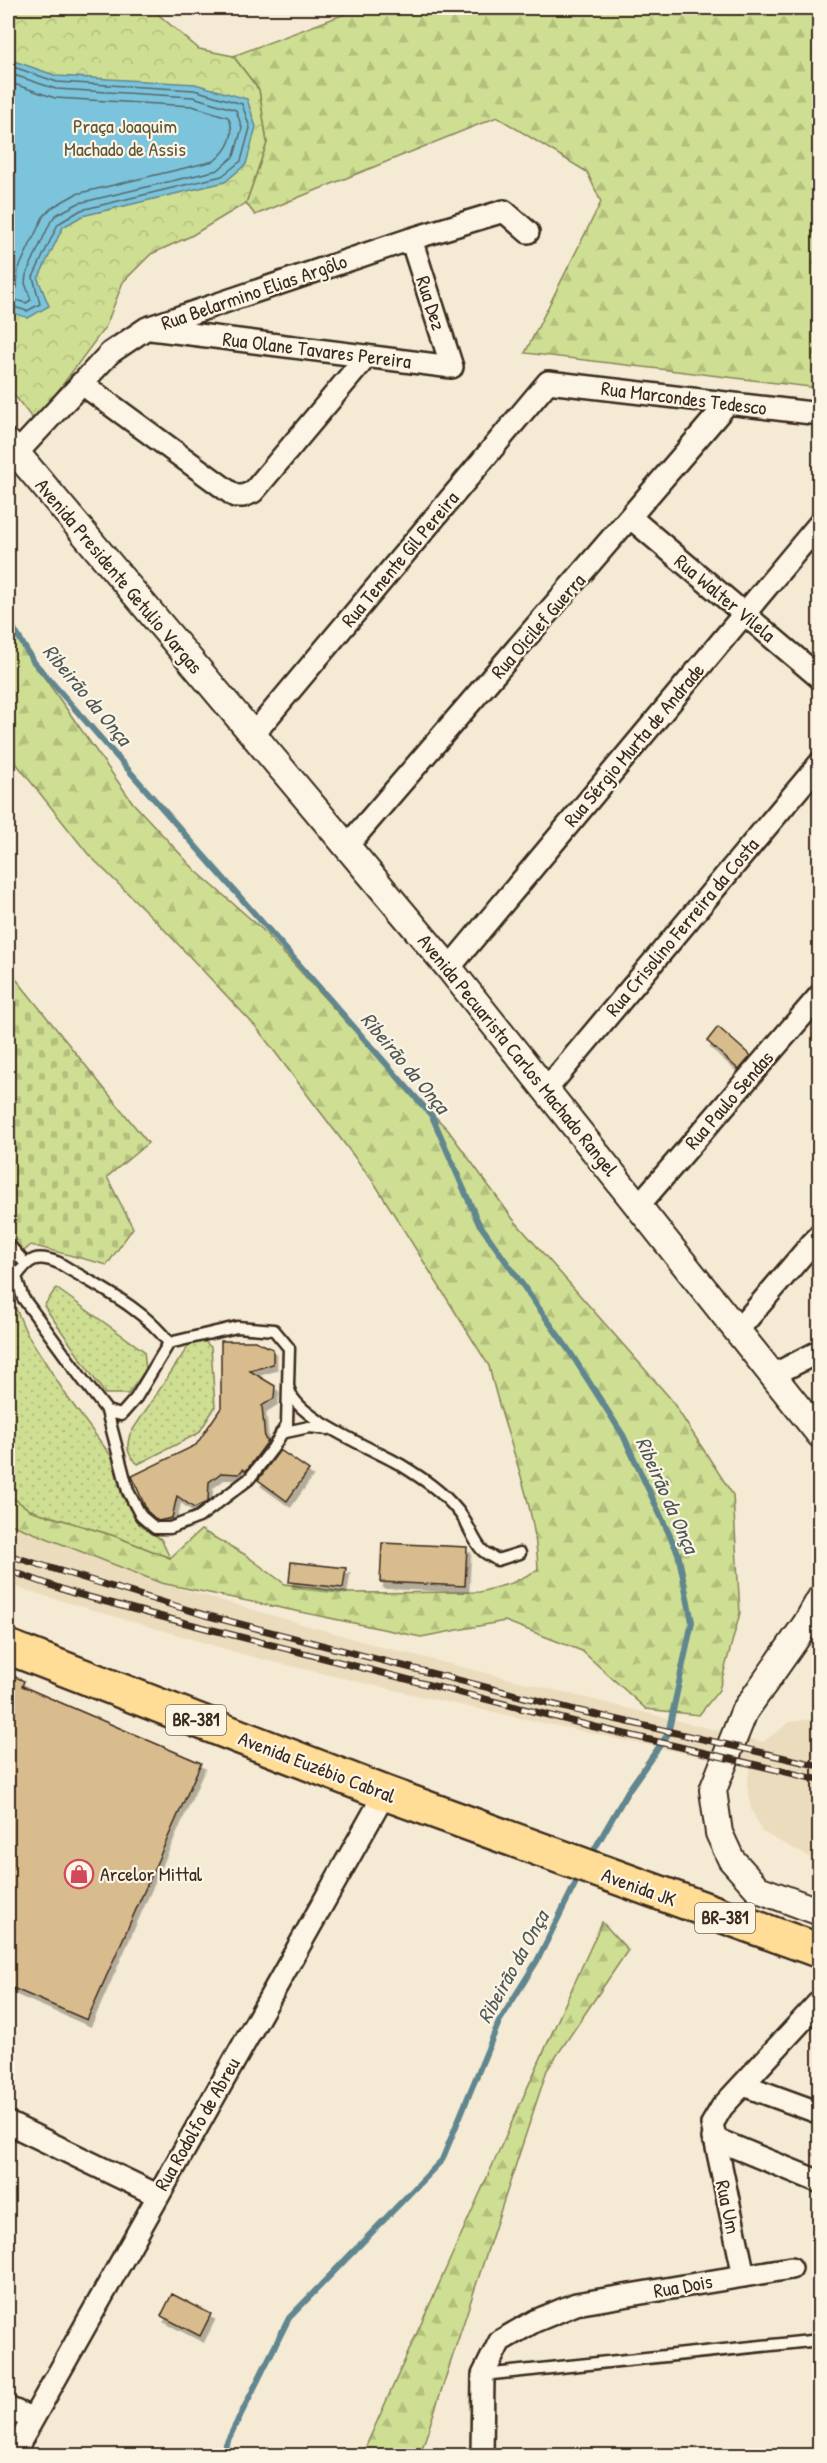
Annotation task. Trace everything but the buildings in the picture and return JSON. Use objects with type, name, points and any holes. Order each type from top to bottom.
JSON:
[{"type":"main road","name":"Avenida Euzébio Cabral","points":[[8,1647],[526,1845]]},
{"type":"main road","name":"Avenida JK","points":[[526,1845],[819,1952]]},
{"type":"street","name":"Rua Belarmino Elias Argôlo","points":[[12,448],[110,353],[147,328],[411,239],[504,211],[528,232]]},
{"type":"street","name":"Rua Dez","points":[[411,239],[452,367]]},
{"type":"street","name":"Rua Olane Tavares Pereira","points":[[147,328],[452,367]]},
{"type":"street","points":[[81,383],[235,496],[243,496],[253,492],[367,356]]},
{"type":"street","name":"Rua Marcondes Tedesco","points":[[548,382],[819,414]]},
{"type":"street","name":"Rua Tenente Gil Pereira","points":[[252,736],[548,382]]},
{"type":"street","name":"Rua Oicilef Guerra","points":[[347,846],[727,404]]},
{"type":"street","name":"Avenida Presidente Getulio Vargas","points":[[12,448],[207,682]]},
{"type":"street","name":"Rua Walter Vilela","points":[[631,518],[819,678]]},
{"type":"street","name":"Rua Sérgio Murta de Andrade","points":[[449,968],[819,522]]},
{"type":"street","name":"Avenida Pecuarista Carlos Machado Rangel","points":[[207,682],[449,968],[819,1435]]},
{"type":"street","name":"Rua Crisolino Ferreira da Costa","points":[[545,1091],[819,763]]},
{"type":"street","name":"Rua Paulo Sendas","points":[[639,1205],[819,995]]},
{"type":"street","points":[[738,1330],[819,1234]]},
{"type":"street","points":[[771,1376],[819,1351]]},
{"type":"street","points":[[819,1599],[813,1619],[744,1712],[713,1790],[719,1833],[731,1859],[758,1889],[819,1912]]},
{"type":"street","name":"Rua Rodolfo de Abreu","points":[[12,2456],[385,1793]]},
{"type":"street","points":[[819,2001],[723,2107],[712,2124],[713,2138],[819,2182]]},
{"type":"street","points":[[743,2085],[819,2112]]},
{"type":"street","points":[[8,2123],[157,2195]]},
{"type":"street","name":"Rua Um","points":[[713,2138],[744,2276]]},
{"type":"street","name":"Rua Dois","points":[[483,2375],[500,2342],[535,2321],[576,2304],[791,2268]]},
{"type":"street","points":[[482,2456],[483,2375]]},
{"type":"street","points":[[8,2408],[32,2418]]},
{"type":"lane","points":[[8,1244],[25,1263]]},
{"type":"lane","points":[[16,1277],[25,1263],[34,1259],[46,1258],[59,1263],[128,1306],[158,1328],[169,1343]]},
{"type":"lane","points":[[8,1266],[16,1277],[22,1298],[107,1411],[128,1491],[141,1516],[155,1528],[170,1528],[199,1517],[249,1479],[287,1424],[289,1348],[274,1330],[237,1327],[169,1343],[136,1398],[121,1415],[107,1411]]},
{"type":"lane","points":[[288,1386],[290,1396],[317,1421],[398,1464],[446,1497],[460,1513],[483,1550],[498,1560],[520,1553]]},
{"type":"lane","points":[[281,1433],[309,1427],[340,1432]]},
{"type":"lane","points":[[483,2375],[819,2340]]},
{"type":"shaded area","points":[[8,1523],[161,1583],[378,1646],[763,1742],[790,1722],[819,1718],[819,1862],[762,1832],[751,1809],[747,1786],[750,1767],[459,1705],[256,1658],[8,1585]]},
{"type":"green space","name":"Praça Joaquim Machado de Assis","points":[[8,8],[157,8],[159,15],[199,49],[233,56],[259,90],[267,143],[246,203],[191,236],[151,254],[123,282],[106,326],[35,422],[8,387]]},
{"type":"green space","points":[[361,8],[819,8],[819,388],[525,353],[601,202],[587,172],[497,117],[255,215],[246,203],[267,143],[259,90],[233,56]]},
{"type":"green space","points":[[8,620],[44,677],[133,803],[196,871],[262,929],[448,1130],[513,1219],[670,1398],[733,1495],[740,1613],[719,1690],[699,1715],[646,1709],[582,1651],[505,1621],[421,1637],[161,1583],[8,1523],[8,1494],[30,1510],[115,1536],[170,1558],[201,1530],[244,1554],[285,1584],[349,1593],[480,1592],[512,1583],[538,1570],[532,1518],[526,1493],[489,1366],[375,1184],[256,1027],[160,925],[88,854],[8,753]]},
{"type":"green space","points":[[8,969],[148,1143],[107,1177],[133,1228],[107,1265],[31,1245],[8,1265]]},
{"type":"green space","points":[[8,1271],[14,1304],[26,1332],[68,1398],[112,1457],[122,1496],[141,1526],[161,1539],[170,1558],[115,1536],[30,1510],[8,1494]]},
{"type":"green space","points":[[56,1288],[144,1351],[146,1370],[128,1394],[105,1394],[44,1306]]},
{"type":"green space","points":[[195,1341],[204,1341],[211,1347],[215,1407],[199,1433],[138,1464],[128,1451],[130,1434],[187,1348]]},
{"type":"green space","points":[[602,1922],[628,1950],[547,2070],[420,2455],[362,2455]]},
{"type":"water","points":[[8,59],[57,76],[195,84],[247,99],[256,127],[246,164],[225,182],[82,216],[63,227],[38,279],[49,306],[28,318],[8,311]]},
{"type":"waterway","name":"Ribeirão da Onça","points":[[8,619],[33,661],[432,1116],[478,1222],[570,1352],[623,1435],[678,1553],[692,1622],[668,1734],[628,1791],[590,1857]]},
{"type":"waterway","name":"Ribeirão da Onça","points":[[220,2456],[289,2318],[442,2160],[499,2022],[537,1961],[580,1874]]},
{"type":"railway","points":[[8,1555],[205,1615],[571,1709],[820,1766]]},
{"type":"railway","points":[[8,1570],[70,1592],[166,1618],[595,1727],[820,1780]]},
{"type":"place","name":"Arcelor Mittal","points":[[79,1874]]}]
